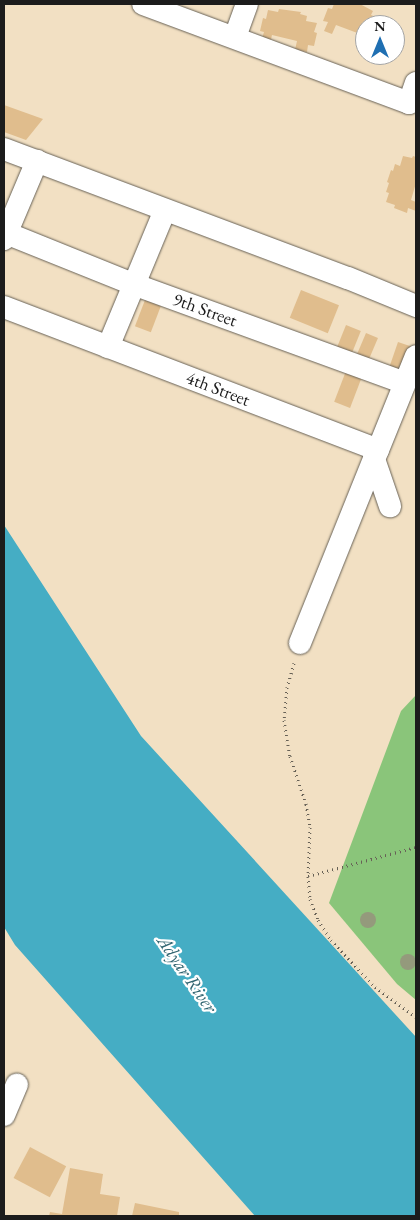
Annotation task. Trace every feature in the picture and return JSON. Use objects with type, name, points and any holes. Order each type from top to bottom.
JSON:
[{"type":"street","points":[[143,4],[409,103],[416,83]]},
{"type":"street","points":[[235,37],[247,4]]},
{"type":"street","points":[[4,149],[348,278],[416,306]]},
{"type":"street","points":[[5,236],[36,161]]},
{"type":"street","points":[[108,347],[165,210]]},
{"type":"street","name":"9th Street","points":[[5,236],[405,383]]},
{"type":"street","name":"4th Street","points":[[4,307],[376,454]]},
{"type":"street","points":[[300,643],[416,356]]},
{"type":"street","points":[[376,454],[390,506]]},
{"type":"street","points":[[4,1115],[17,1085]]},
{"type":"path","points":[[300,643],[287,687],[284,720],[290,756],[306,804],[310,827],[308,876],[310,899],[315,913],[331,940],[375,987],[416,1017]]},
{"type":"path","points":[[308,876],[416,847]]},
{"type":"green space","points":[[416,695],[416,1000],[397,984],[329,903],[401,711]]},
{"type":"water","name":"Adyar River","points":[[4,525],[141,736],[416,1037],[416,1216],[255,1216],[15,945],[4,927]]},
{"type":"building","points":[[334,4],[360,4],[373,11],[371,15],[355,15],[355,32],[336,25],[332,34],[324,31],[328,22],[323,21],[328,8],[332,9]]},
{"type":"building","points":[[279,9],[301,12],[300,14],[307,16],[306,21],[317,23],[314,32],[317,33],[314,46],[308,45],[307,52],[295,50],[297,41],[272,35],[270,44],[261,42],[264,32],[260,31],[263,18],[266,19],[268,10],[278,12]]},
{"type":"building","points":[[4,105],[43,119],[26,140],[4,132]]},
{"type":"building","points":[[403,156],[416,157],[416,183],[411,200],[416,202],[416,211],[408,208],[407,213],[394,208],[395,205],[386,202],[389,193],[386,192],[389,183],[387,182],[391,170],[393,171],[395,164],[400,166]]},
{"type":"building","points":[[301,290],[339,305],[328,333],[290,318]]},
{"type":"building","points":[[145,300],[161,306],[151,332],[135,326]]},
{"type":"building","points":[[346,325],[361,331],[351,354],[337,348]]},
{"type":"building","points":[[366,333],[378,338],[368,361],[356,356]]},
{"type":"building","points":[[398,342],[415,348],[406,374],[389,368]]},
{"type":"building","points":[[346,371],[362,377],[350,408],[334,402]]},
{"type":"building","points":[[30,1147],[66,1166],[50,1197],[14,1178]]},
{"type":"building","points":[[70,1168],[103,1174],[100,1194],[120,1197],[117,1216],[49,1216],[50,1212],[62,1214]]},
{"type":"building","points":[[135,1203],[179,1212],[179,1216],[132,1216]]}]
